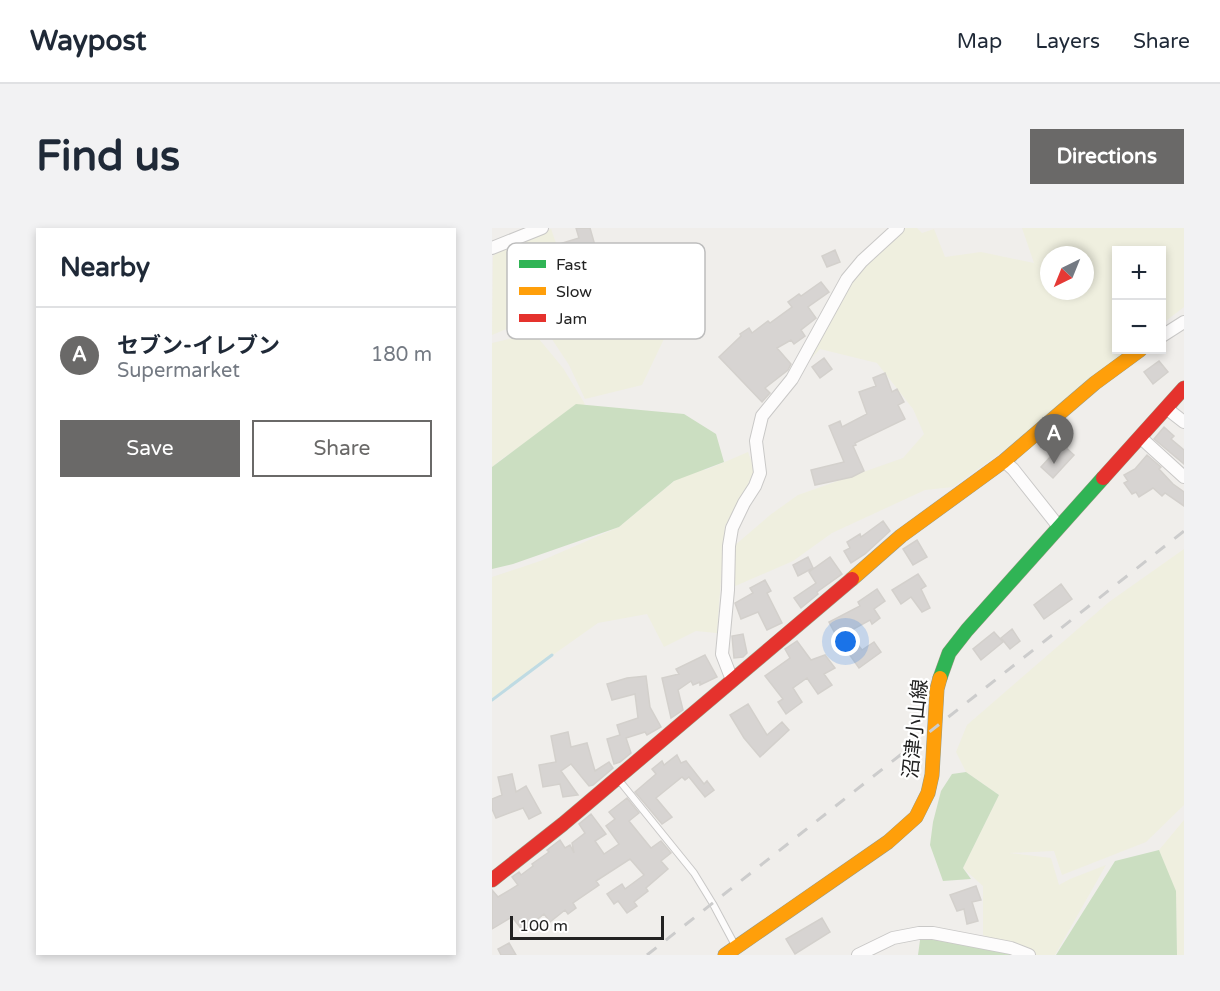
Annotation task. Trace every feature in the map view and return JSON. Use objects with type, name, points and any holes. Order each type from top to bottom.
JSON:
[{"type":"street","points":[[492,248],[542,228]]},
{"type":"street","points":[[732,680],[722,654],[728,590],[729,546],[732,528],[744,503],[756,486],[760,473],[756,441],[762,416],[792,380],[847,279],[862,261],[898,228]]},
{"type":"street","points":[[1166,333],[1184,322]]},
{"type":"street","points":[[492,880],[617,779],[901,536],[1004,460],[1095,383],[1135,354]]},
{"type":"street","name":"沼津小山線","points":[[734,952],[888,842],[916,817],[928,793],[932,775],[937,688],[949,653],[1184,388]]},
{"type":"street","points":[[1166,408],[1184,422]]},
{"type":"street","points":[[1140,437],[1184,477]]},
{"type":"street","points":[[1004,460],[1059,527]]},
{"type":"street","points":[[858,955],[893,938],[919,933],[933,933],[1011,948],[1029,955]]},
{"type":"lane","points":[[617,779],[694,873],[713,904],[734,952]]},
{"type":"green space","points":[[904,228],[917,228],[922,233],[934,229],[945,257],[981,252],[1034,263],[1022,228],[1184,228],[1184,307],[1166,321],[1166,246],[1112,246],[1112,354],[1122,354],[1007,448],[953,487],[925,490],[832,533],[793,561],[733,587],[734,546],[770,515],[798,495],[903,458],[924,434],[913,409],[877,363],[820,349],[792,379],[843,292],[879,248]]},
{"type":"green space","points":[[551,229],[556,243],[516,243]]},
{"type":"green space","points":[[507,247],[507,329],[492,335],[493,256]]},
{"type":"green space","points":[[509,339],[539,339],[563,368],[585,404],[492,467],[492,343]]},
{"type":"green space","points":[[552,339],[664,339],[642,385],[585,399],[569,365]]},
{"type":"green space","points":[[576,404],[684,414],[716,434],[724,462],[674,481],[619,527],[513,564],[492,569],[492,467]]},
{"type":"green space","points":[[748,452],[755,471],[725,526],[717,633],[696,631],[664,647],[647,614],[598,623],[492,698],[492,577],[543,560],[619,527],[690,468],[706,470]]},
{"type":"green space","points":[[1184,549],[1184,805],[1146,842],[1062,875],[1054,851],[1009,853],[1051,858],[1059,885],[1106,865],[1055,955],[1031,955],[983,935],[983,886],[963,868],[999,795],[966,772],[956,752],[967,725],[1109,602]]},
{"type":"green space","points":[[966,772],[999,795],[963,868],[971,879],[943,881],[930,845],[933,822],[941,791],[952,774]]},
{"type":"green space","points":[[1184,820],[1184,955],[1177,955],[1176,894],[1159,850]]},
{"type":"green space","points":[[1159,850],[1176,891],[1177,955],[1056,955],[1115,861]]},
{"type":"green space","points":[[921,933],[1016,955],[918,955]]},
{"type":"building","points":[[576,228],[590,228],[594,243],[563,243],[579,238]]},
{"type":"building","points":[[835,250],[840,262],[827,267],[822,256]]},
{"type":"building","points":[[821,282],[829,292],[808,307],[816,318],[801,330],[805,336],[794,344],[791,340],[777,348],[791,364],[788,370],[765,388],[770,393],[762,402],[719,357],[741,336],[740,334],[749,328],[752,333],[768,321],[770,323],[792,307],[788,302]]},
{"type":"building","points":[[824,358],[832,369],[820,378],[812,367]]},
{"type":"building","points":[[1159,361],[1168,372],[1153,384],[1144,372]]},
{"type":"building","points":[[885,373],[892,392],[897,389],[904,402],[898,405],[905,419],[855,443],[856,445],[853,446],[864,471],[852,477],[815,485],[811,470],[844,462],[829,426],[840,421],[842,427],[867,414],[859,392],[876,386],[873,378]]},
{"type":"building","points":[[1164,427],[1174,436],[1171,439],[1184,450],[1184,464],[1154,439]]},
{"type":"building","points":[[1062,444],[1074,455],[1053,478],[1041,467]]},
{"type":"building","points":[[1147,455],[1161,467],[1159,469],[1173,484],[1184,492],[1184,506],[1165,493],[1162,496],[1153,488],[1139,497],[1136,492],[1132,494],[1124,483],[1128,481],[1124,475],[1135,469]]},
{"type":"building","points":[[883,521],[890,531],[865,554],[851,563],[844,551],[850,548],[847,542],[860,534],[861,537]]},
{"type":"building","points":[[917,540],[927,557],[913,565],[903,549]]},
{"type":"building","points":[[808,557],[813,568],[798,576],[793,565]]},
{"type":"building","points":[[830,557],[842,574],[817,592],[818,594],[801,608],[794,598],[816,583],[809,572]]},
{"type":"building","points":[[918,574],[926,586],[921,589],[930,608],[922,612],[911,597],[901,604],[892,590]]},
{"type":"building","points":[[765,580],[771,591],[767,593],[782,623],[767,630],[758,612],[741,619],[735,603],[753,593],[750,588]]},
{"type":"building","points":[[1061,584],[1072,599],[1044,619],[1034,605]]},
{"type":"building","points":[[877,589],[885,601],[874,609],[880,618],[872,624],[870,620],[848,632],[862,650],[874,642],[881,652],[859,668],[829,622],[860,606],[858,602]]},
{"type":"building","points":[[1012,629],[1020,641],[1010,649],[1001,638]]},
{"type":"building","points":[[994,632],[1003,642],[981,660],[973,649]]},
{"type":"building","points":[[743,634],[747,653],[743,657],[734,658],[732,636]]},
{"type":"building","points":[[797,641],[811,660],[825,655],[835,668],[824,674],[832,685],[818,694],[807,678],[793,688],[802,702],[786,714],[778,702],[783,699],[765,676],[790,658],[785,649]]},
{"type":"building","points":[[705,655],[717,677],[700,685],[700,682],[693,685],[691,681],[678,690],[683,710],[671,718],[662,678],[679,674],[676,669]]},
{"type":"building","points":[[646,676],[650,707],[661,727],[647,735],[645,732],[626,738],[631,753],[614,764],[607,739],[620,735],[617,725],[638,718],[635,694],[612,700],[607,684],[627,678]]},
{"type":"building","points":[[748,704],[767,735],[782,722],[789,730],[760,757],[744,738],[730,715]]},
{"type":"building","points":[[568,732],[571,747],[587,743],[595,771],[609,762],[613,768],[589,786],[571,764],[561,771],[578,795],[563,797],[560,784],[543,787],[539,765],[556,762],[551,736]]},
{"type":"building","points":[[677,755],[681,763],[686,761],[704,784],[707,781],[714,790],[705,797],[689,777],[685,780],[682,777],[656,798],[672,817],[662,824],[635,792],[656,774],[652,769],[662,761],[664,765]]},
{"type":"building","points":[[512,774],[516,792],[526,786],[541,813],[529,819],[523,808],[496,818],[492,809],[492,799],[502,795],[498,777]]},
{"type":"building","points":[[627,798],[639,813],[629,821],[651,848],[661,841],[671,853],[661,861],[668,869],[646,888],[648,891],[634,902],[637,906],[627,913],[618,901],[614,904],[607,894],[622,884],[625,889],[644,875],[630,859],[596,881],[599,885],[573,903],[576,908],[568,914],[565,910],[550,922],[544,914],[523,931],[512,917],[492,929],[492,890],[498,897],[518,885],[512,877],[519,872],[521,875],[533,866],[532,864],[549,852],[547,850],[560,840],[565,848],[570,845],[574,853],[572,843],[585,833],[579,824],[591,814],[606,834],[595,841],[604,854],[619,844],[606,826],[615,819],[609,812]]},
{"type":"building","points":[[976,886],[981,900],[972,902],[978,921],[967,924],[964,909],[957,911],[950,895]]},
{"type":"building","points":[[822,918],[830,932],[795,954],[786,939]]},
{"type":"building","points":[[509,943],[516,955],[501,955],[498,949]]},
{"type":"waterway","points":[[492,700],[552,655]]},
{"type":"railway","points":[[647,955],[1184,531]]},
{"type":"traffic: fast","points":[[940,678],[949,653],[967,630],[1103,478]]},
{"type":"traffic: slow","points":[[852,579],[901,536],[1004,461],[1095,383],[1135,354]]},
{"type":"traffic: slow","points":[[725,955],[888,842],[916,817],[928,793],[932,775],[937,689],[940,678]]},
{"type":"traffic: jam","points":[[1103,478],[1184,388]]},
{"type":"traffic: jam","points":[[492,880],[563,824],[852,579]]},
{"type":"place","name":"セブン-イレブン","points":[[1054,464]]}]
